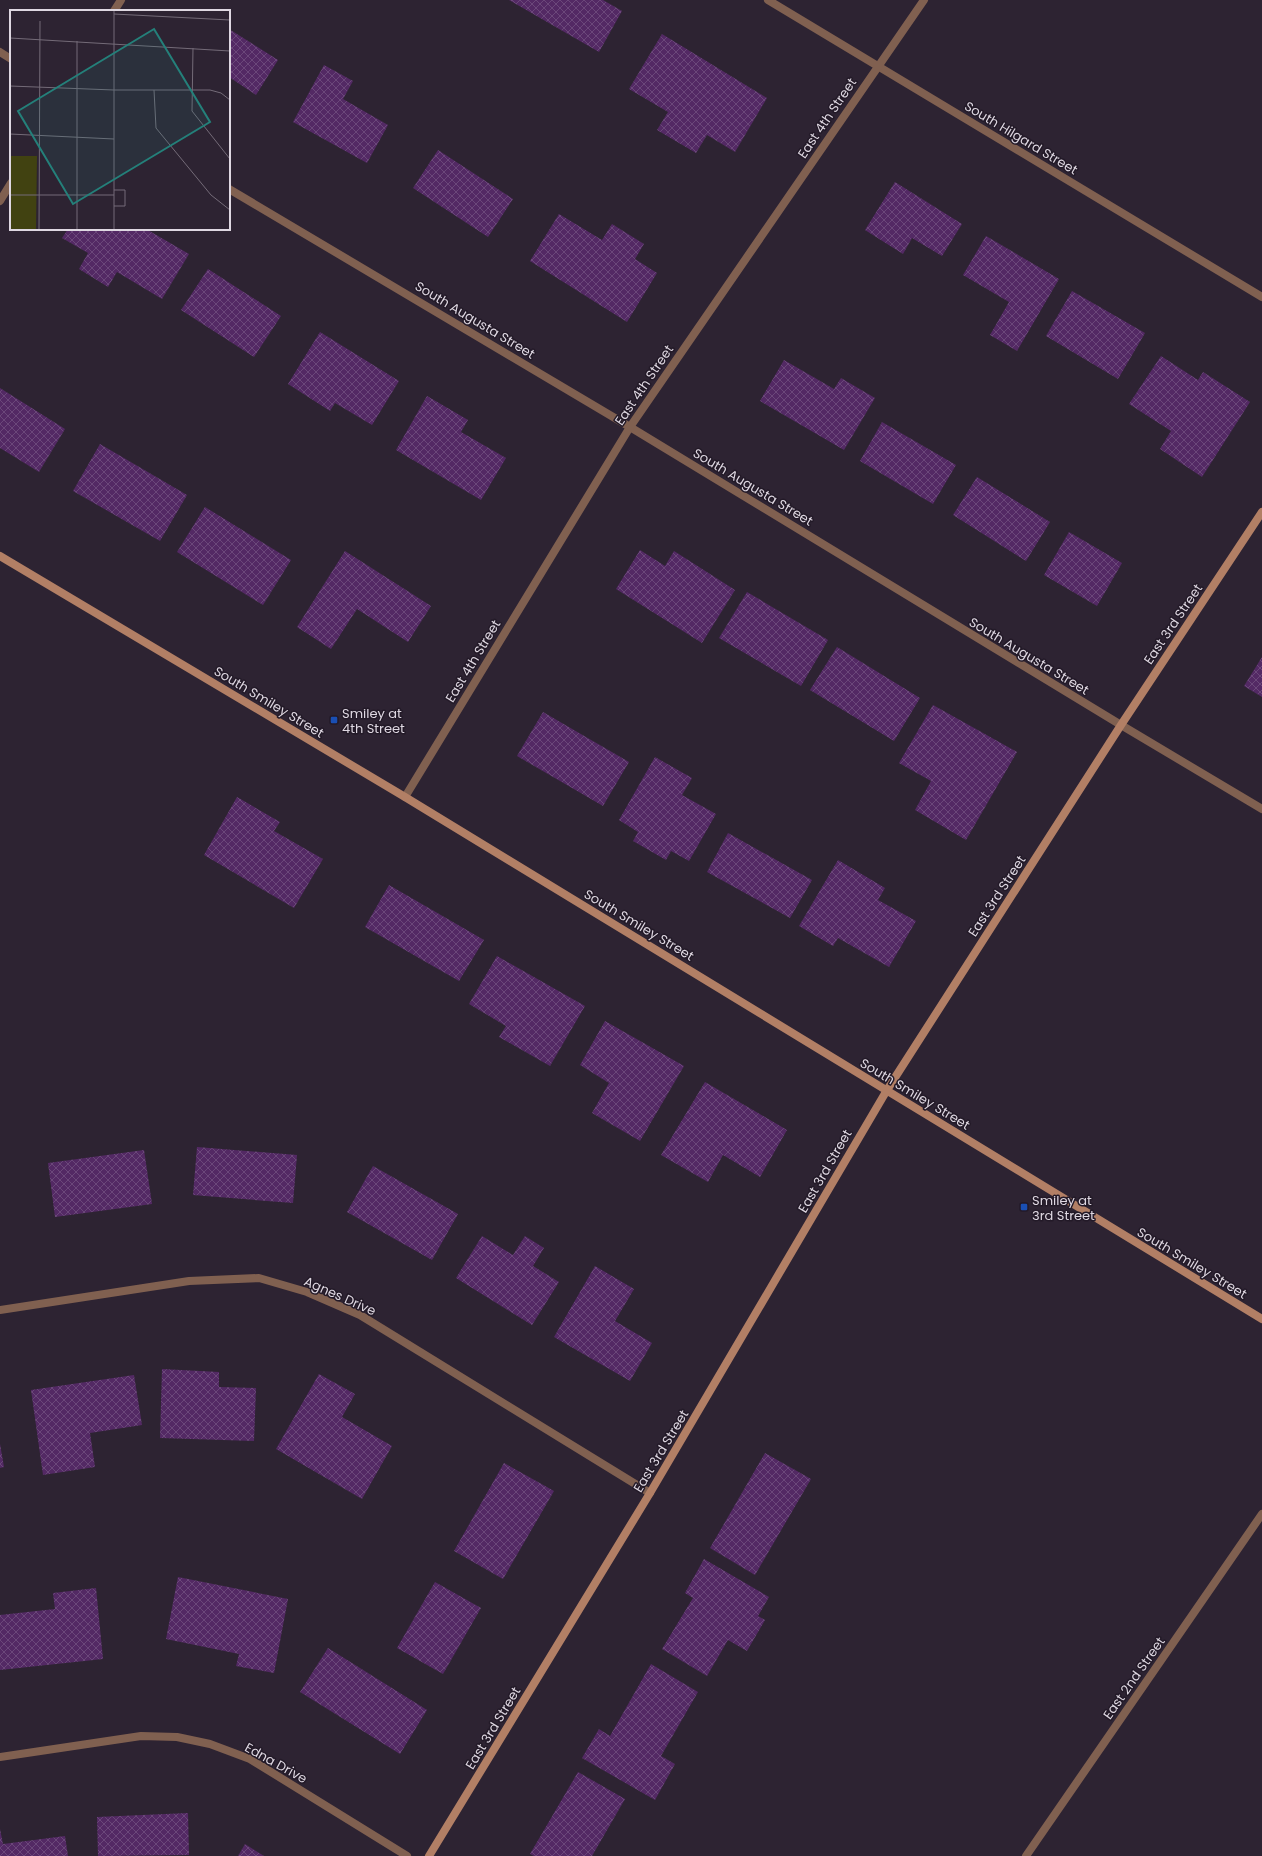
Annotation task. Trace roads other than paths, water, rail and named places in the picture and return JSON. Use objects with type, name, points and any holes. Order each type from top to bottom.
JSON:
[{"type":"street","points":[[115,10],[121,0]]},
{"type":"street","name":"South Hilgard Street","points":[[768,0],[1262,297]]},
{"type":"street","name":"East 4th Street","points":[[404,797],[630,427],[877,65],[924,0]]},
{"type":"street","points":[[0,52],[10,58]]},
{"type":"street","points":[[0,201],[10,185]]},
{"type":"street","name":"South Augusta Street","points":[[230,190],[630,427],[1262,809]]},
{"type":"street","name":"East 3rd Street","points":[[429,1856],[650,1493],[887,1090],[1121,725],[1262,512]]},
{"type":"street","name":"South Smiley Street","points":[[0,556],[404,797],[1262,1319]]},
{"type":"street","name":"Agnes Drive","points":[[0,1310],[189,1281],[259,1278],[307,1292],[360,1315],[650,1493]]},
{"type":"street","name":"East 2nd Street","points":[[1026,1856],[1262,1514]]},
{"type":"street","name":"Edna Drive","points":[[0,1758],[141,1736],[177,1737],[210,1744],[250,1759],[407,1856]]},
{"type":"place","name":"Smiley at 4th Street","points":[[334,720]]},
{"type":"place","name":"Smiley at 3rd Street","points":[[1024,1207]]}]
